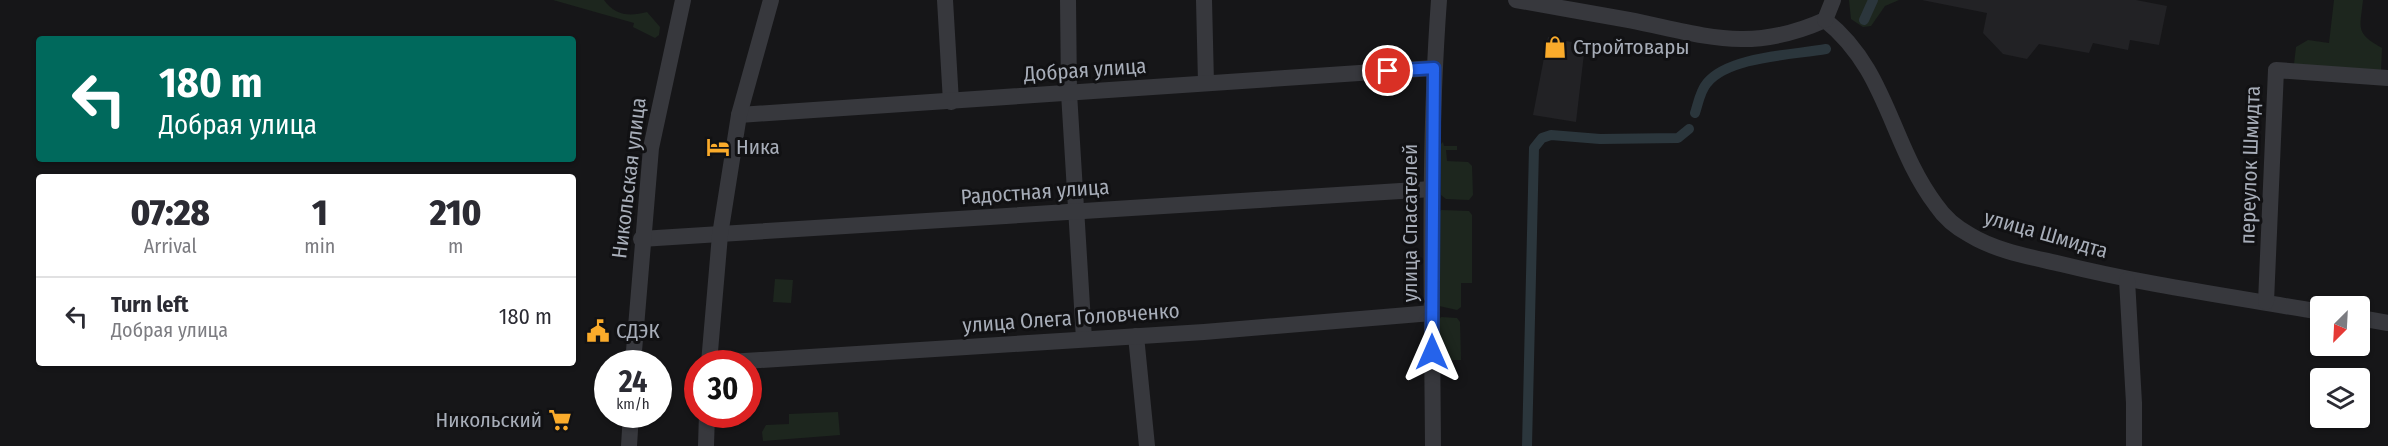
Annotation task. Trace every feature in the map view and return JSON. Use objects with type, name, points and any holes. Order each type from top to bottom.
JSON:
[{"type":"street","name":"Никольская улица","points":[[634,350],[641,239],[651,148],[683,0]]},
{"type":"street","points":[[712,350],[720,234],[739,115],[771,0]]},
{"type":"street","points":[[945,0],[951,102]]},
{"type":"street","points":[[1068,0],[1070,93],[1084,339]]},
{"type":"street","points":[[1204,0],[1206,83]]},
{"type":"street","name":"улица Спасателей","points":[[1433,446],[1432,189],[1434,68],[1439,0]]},
{"type":"street","points":[[1516,0],[1720,39],[1761,38],[1810,27],[1825,20],[1833,0]]},
{"type":"street","name":"улица Шмидта","points":[[1825,20],[1842,33],[1862,56],[1917,175],[1936,206],[1971,236],[1997,247],[2127,280],[2310,310]]},
{"type":"street","name":"Добрая улица","points":[[739,115],[1434,68]]},
{"type":"street","name":"переулок Шмидта","points":[[2266,302],[2276,70],[2388,78]]},
{"type":"street","name":"Радостная улица","points":[[641,239],[1432,189]]},
{"type":"street","points":[[2127,280],[2134,403],[2134,446]]},
{"type":"street","name":"улица Олега Головченко","points":[[762,360],[1136,336],[1432,313]]},
{"type":"street","points":[[2370,320],[2388,323]]},
{"type":"street","points":[[1136,336],[1147,446]]},
{"type":"street","points":[[629,446],[630,428]]},
{"type":"street","points":[[706,446],[707,428]]},
{"type":"shaded area","points":[[553,0],[604,0],[612,9],[623,14],[647,12],[660,27],[659,35],[655,38],[633,27],[634,23]]},
{"type":"shaded area","points":[[1849,0],[1899,0],[1885,6],[1871,26],[1863,27],[1851,19]]},
{"type":"shaded area","points":[[1922,0],[2136,0],[2167,6],[2159,45],[2130,40],[2128,50],[2093,43],[2089,53],[2039,44],[2027,59],[2003,54],[1983,33],[1987,13]]},
{"type":"shaded area","points":[[2334,0],[2363,0],[2361,29],[2367,38],[2382,48],[2381,71],[2294,64],[2296,47],[2308,40],[2329,43]]},
{"type":"shaded area","points":[[1548,37],[1585,45],[1576,122],[1533,115]]},
{"type":"shaded area","points":[[1443,142],[1444,146],[1457,146],[1457,150],[1446,150],[1447,161],[1468,162],[1472,166],[1473,195],[1469,200],[1446,199],[1441,195],[1440,145]]},
{"type":"shaded area","points":[[1441,210],[1469,211],[1472,215],[1472,283],[1461,283],[1461,307],[1457,310],[1439,306],[1438,215]]},
{"type":"shaded area","points":[[775,279],[793,280],[791,303],[773,302]]},
{"type":"shaded area","points":[[1441,317],[1457,318],[1460,322],[1461,360],[1439,360],[1438,322]]},
{"type":"shaded area","points":[[838,412],[840,435],[763,441],[762,432],[766,425],[789,424],[789,414]]},
{"type":"waterway","points":[[1864,20],[1873,0]]},
{"type":"waterway","points":[[1695,113],[1707,83],[1730,67],[1763,58],[1826,49]]},
{"type":"waterway","points":[[1527,446],[1534,148],[1542,138],[1551,135],[1600,139],[1678,138],[1689,129]]},
{"type":"place","name":"Стройтовары","points":[[1555,47]]},
{"type":"place","name":"Ника","points":[[718,147]]},
{"type":"place","name":"СДЭК","points":[[598,331]]},
{"type":"place","name":"Никольский","points":[[560,420]]},
{"type":"route","points":[[1388,71],[1434,68],[1432,352]]}]
